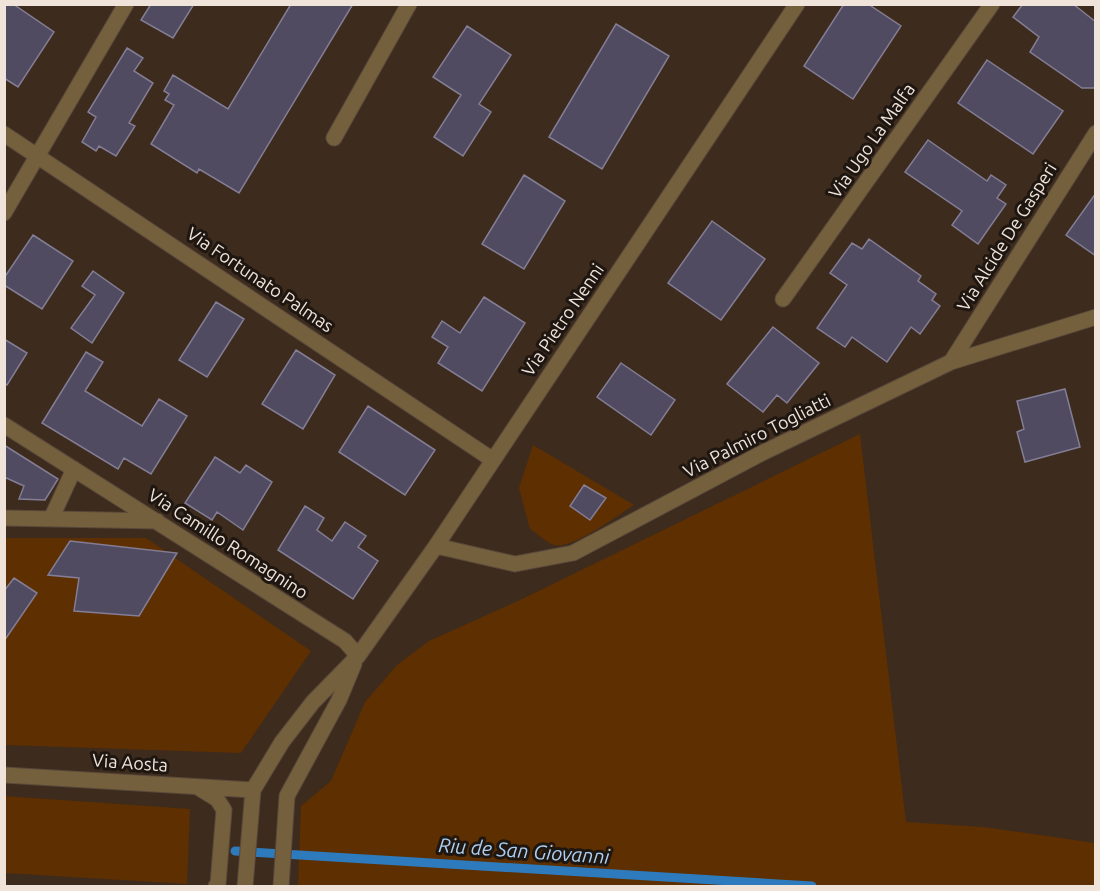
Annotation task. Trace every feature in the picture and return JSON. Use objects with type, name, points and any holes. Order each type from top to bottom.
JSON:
[{"type":"street","points":[[4,213],[40,156],[126,4]]},
{"type":"street","points":[[334,138],[409,4]]},
{"type":"street","name":"Via Pietro Nenni","points":[[245,886],[252,794],[282,742],[313,702],[358,656],[436,546],[797,4]]},
{"type":"street","name":"Via Ugo La Malfa","points":[[783,299],[992,4]]},
{"type":"street","name":"Via Fortunato Palmas","points":[[4,134],[493,460]]},
{"type":"street","name":"Via Alcide De Gasperi","points":[[951,362],[1095,134]]},
{"type":"street","name":"Via Palmiro Togliatti","points":[[436,546],[516,564],[573,553],[764,452],[951,362],[1095,317]]},
{"type":"street","name":"Via Camillo Romagnino","points":[[4,425],[345,641],[358,656]]},
{"type":"street","points":[[51,519],[74,469]]},
{"type":"street","points":[[4,518],[157,521]]},
{"type":"street","name":"Via Pietro Nenni","points":[[281,886],[287,796],[339,700],[358,656]]},
{"type":"street","name":"Via Aosta","points":[[4,775],[196,787],[252,794]]},
{"type":"street","points":[[196,787],[217,799],[224,810],[216,886]]},
{"type":"shaded area","points":[[860,434],[906,822],[984,827],[1095,843],[1095,886],[298,886],[301,806],[331,781],[365,702],[397,665],[429,641],[518,601]]},
{"type":"shaded area","points":[[533,445],[634,505],[595,531],[572,542],[554,545],[548,542],[530,529],[519,488]]},
{"type":"shaded area","points":[[5,538],[146,538],[311,651],[241,753],[5,745]]},
{"type":"shaded area","points":[[4,796],[190,809],[187,884],[5,873]]},
{"type":"building","points":[[4,4],[13,4],[54,32],[18,87],[4,78]]},
{"type":"building","points":[[151,4],[194,4],[173,38],[141,20]]},
{"type":"building","points":[[291,4],[353,4],[239,193],[199,169],[197,173],[151,144],[174,105],[165,100],[169,94],[164,91],[173,75],[228,109]]},
{"type":"building","points":[[844,4],[868,4],[901,26],[853,99],[804,66]]},
{"type":"building","points":[[1023,4],[1073,4],[1096,22],[1095,88],[1082,88],[1030,52],[1039,37],[1013,17]]},
{"type":"building","points":[[616,24],[669,56],[602,169],[549,137]]},
{"type":"building","points":[[467,26],[511,55],[479,104],[491,112],[463,156],[434,137],[461,95],[433,77]]},
{"type":"building","points":[[127,48],[143,58],[134,71],[153,83],[129,123],[135,126],[116,156],[99,146],[96,151],[82,142],[96,117],[88,112]]},
{"type":"building","points":[[987,60],[1063,111],[1033,154],[958,103]]},
{"type":"building","points":[[928,140],[987,181],[991,175],[1006,185],[997,198],[1006,204],[978,244],[952,225],[962,211],[905,172]]},
{"type":"building","points":[[524,175],[565,201],[524,269],[482,244]]},
{"type":"building","points":[[1096,193],[1096,256],[1066,235]]},
{"type":"building","points":[[712,221],[765,259],[721,320],[668,283]]},
{"type":"building","points":[[33,235],[73,261],[42,309],[4,285],[4,278]]},
{"type":"building","points":[[869,239],[921,276],[918,281],[936,294],[932,300],[940,306],[920,334],[911,327],[887,362],[852,337],[845,347],[817,328],[847,285],[830,273],[852,243],[862,249]]},
{"type":"building","points":[[93,271],[124,293],[92,343],[71,328],[95,295],[82,286]]},
{"type":"building","points":[[484,297],[525,323],[482,391],[438,363],[448,347],[432,337],[442,321],[460,333]]},
{"type":"building","points":[[216,302],[244,319],[207,377],[179,360]]},
{"type":"building","points":[[773,327],[819,363],[787,403],[777,395],[763,412],[727,384]]},
{"type":"building","points":[[4,339],[27,353],[7,385],[4,383]]},
{"type":"building","points":[[296,350],[335,375],[303,429],[262,404]]},
{"type":"building","points":[[86,352],[103,362],[85,391],[142,426],[159,399],[187,416],[151,474],[124,458],[118,469],[42,423]]},
{"type":"building","points":[[621,363],[675,400],[651,435],[597,397]]},
{"type":"building","points":[[1065,389],[1080,447],[1025,462],[1017,432],[1024,429],[1017,401]]},
{"type":"building","points":[[368,406],[435,450],[405,495],[339,452]]},
{"type":"building","points":[[4,445],[58,479],[45,500],[19,499],[24,486],[4,477]]},
{"type":"building","points":[[215,457],[240,473],[246,465],[272,482],[243,530],[217,512],[212,520],[185,503]]},
{"type":"building","points":[[584,485],[606,498],[590,520],[570,506]]},
{"type":"building","points":[[305,506],[324,518],[317,530],[332,541],[345,522],[366,536],[358,547],[378,561],[353,599],[278,550]]},
{"type":"building","points":[[70,541],[177,553],[139,616],[74,611],[79,578],[48,575]]},
{"type":"building","points":[[14,578],[37,593],[4,641],[4,591]]},
{"type":"waterway","name":"Riu de San Giovanni","points":[[235,851],[812,886]]}]
